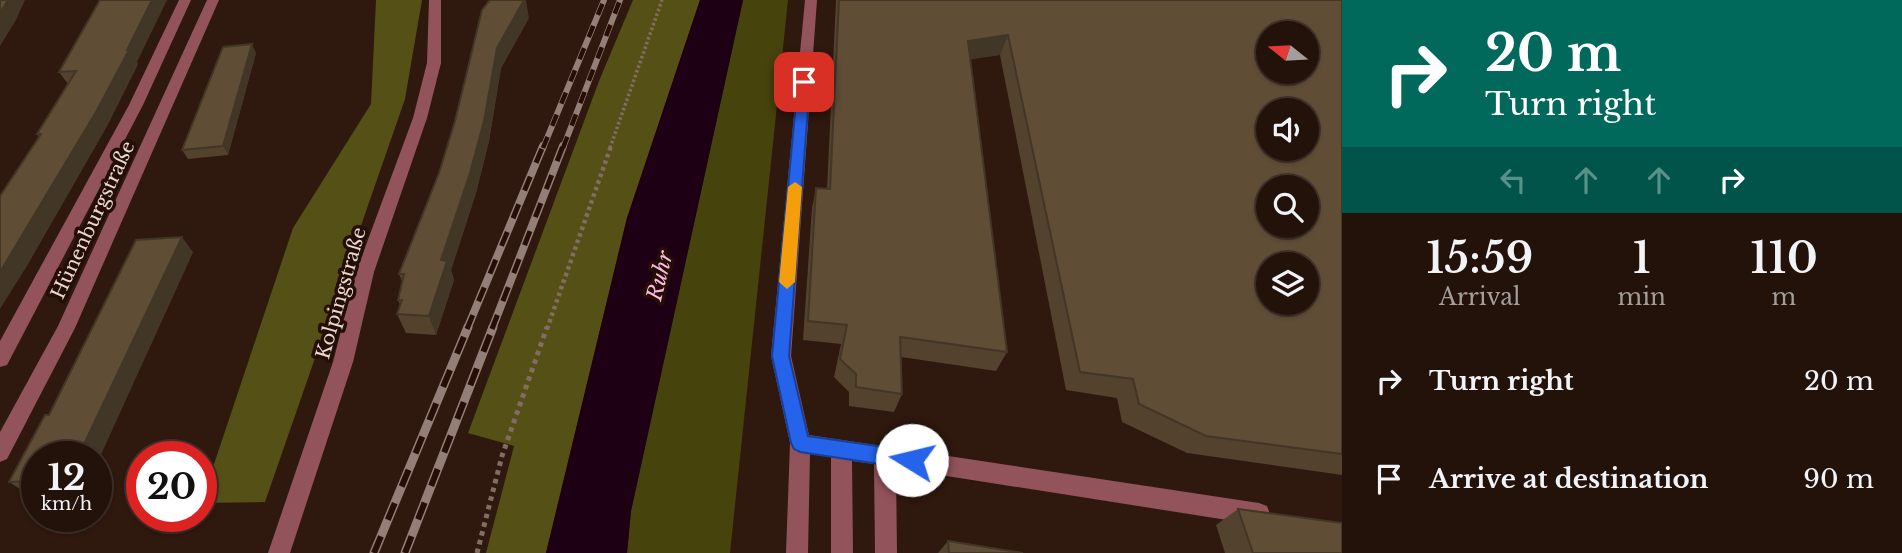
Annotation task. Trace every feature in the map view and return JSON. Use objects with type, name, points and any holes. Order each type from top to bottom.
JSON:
[{"type":"street","name":"Hünenburgstraße","points":[[0,359],[136,106],[185,0]]},
{"type":"street","name":"Hünenburgstraße","points":[[0,452],[66,328],[213,0]]},
{"type":"street","name":"Kolpingstraße","points":[[279,553],[340,373],[365,272],[420,118],[434,63],[435,0]]},
{"type":"street","points":[[797,553],[800,443],[780,356],[811,0]]},
{"type":"street","points":[[800,443],[1275,516]]},
{"type":"street","points":[[841,449],[842,553]]},
{"type":"street","points":[[885,456],[886,553]]},
{"type":"path","points":[[477,553],[502,456],[662,0]]},
{"type":"shaded area","points":[[376,0],[422,0],[405,99],[265,502],[217,503],[217,455],[293,228],[371,104]]},
{"type":"shaded area","points":[[633,0],[700,0],[627,218],[546,553],[486,553],[514,446],[468,433],[599,81]]},
{"type":"shaded area","points":[[743,0],[788,0],[730,553],[627,553],[631,511]]},
{"type":"water","name":"Ruhr","points":[[700,0],[743,0],[631,511],[627,553],[546,553],[627,218]]},
{"type":"building","points":[[0,0],[8,0],[0,13]]},
{"type":"building","points":[[100,0],[152,0],[96,112],[0,272],[0,196],[41,134],[37,134],[76,71],[59,72]]},
{"type":"building","points":[[490,0],[524,0],[497,48],[484,121],[441,260],[447,261],[429,316],[397,314],[402,300],[398,300],[404,274],[399,274],[439,173],[455,121],[482,10]]},
{"type":"building","points":[[839,0],[1342,0],[1342,454],[1206,436],[1139,404],[1133,379],[1080,372],[1008,35],[968,41],[1007,352],[900,337],[902,394],[856,387],[856,374],[840,359],[847,325],[808,321],[816,188],[830,189]]},
{"type":"building","points":[[252,44],[223,146],[182,150],[223,47]]},
{"type":"building","points":[[182,237],[86,441],[31,441],[45,415],[49,415],[136,240]]},
{"type":"building","points":[[21,460],[21,482],[9,482]]},
{"type":"building","points":[[1238,509],[1342,523],[1342,553],[1253,553]]},
{"type":"building","points":[[948,541],[1023,553],[949,553]]},
{"type":"railway","points":[[543,148],[604,0]]},
{"type":"railway","points":[[563,148],[620,0]]},
{"type":"railway","points":[[467,329],[543,146]]},
{"type":"railway","points":[[492,329],[563,146]]},
{"type":"railway","points":[[374,553],[468,327]]},
{"type":"railway","points":[[405,553],[493,327]]},
{"type":"slow traffic","points":[[787,282],[795,187]]},
{"type":"route","points":[[804,82],[780,356],[800,443],[912,460]]}]
